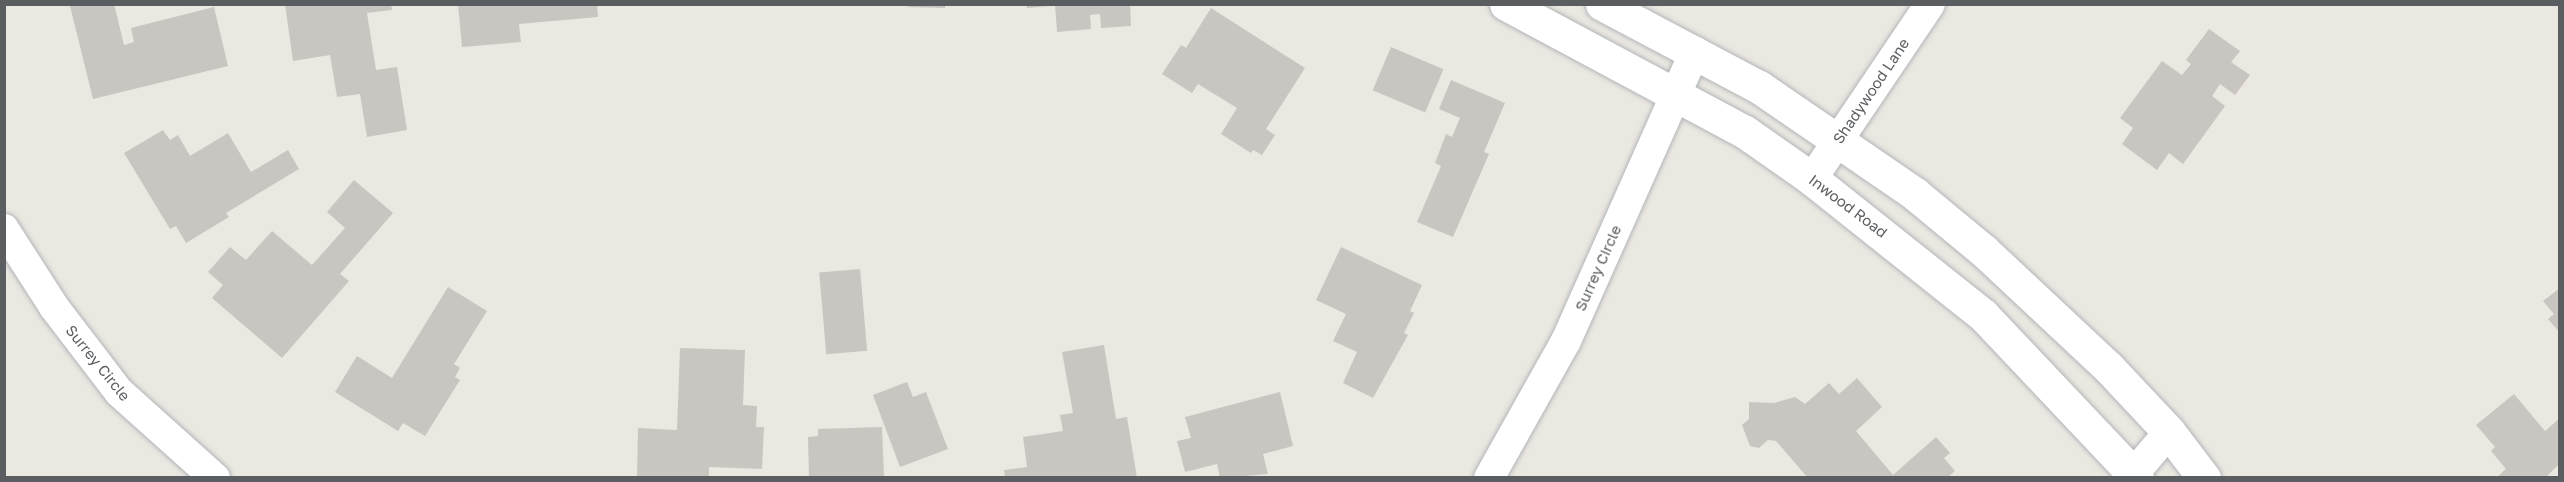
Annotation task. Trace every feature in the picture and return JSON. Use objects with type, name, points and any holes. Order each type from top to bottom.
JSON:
[{"type":"main road","name":"Inwood Road","points":[[1506,4],[1745,132],[1812,179],[1983,315],[2133,476]]},
{"type":"main road","points":[[1602,4],[1695,51],[1839,138],[1915,194],[1984,251],[2108,367],[2169,432],[2204,477]]},
{"type":"street","name":"Shadywood Lane","points":[[1812,179],[1930,4]]},
{"type":"street","name":"Surrey Circle","points":[[1489,477],[1566,341],[1695,51]]},
{"type":"street","name":"Surrey Circle","points":[[4,229],[54,307],[119,392],[215,477]]},
{"type":"street","points":[[2133,476],[2169,432]]},
{"type":"building","points":[[114,4],[124,45],[134,42],[131,28],[214,7],[228,66],[93,99],[70,6]]},
{"type":"building","points":[[285,4],[391,4],[392,10],[367,13],[376,70],[397,67],[407,130],[367,137],[360,94],[337,97],[330,55],[293,61]]},
{"type":"building","points":[[458,4],[597,4],[598,17],[519,24],[521,42],[462,47]]},
{"type":"building","points":[[908,4],[945,4],[945,8],[908,7]]},
{"type":"building","points":[[1027,4],[1050,4],[1050,6],[1027,8]]},
{"type":"building","points":[[1055,4],[1130,4],[1131,26],[1101,28],[1100,14],[1090,15],[1091,29],[1057,32]]},
{"type":"building","points":[[1211,8],[1305,68],[1266,129],[1275,135],[1262,155],[1253,150],[1251,153],[1221,134],[1237,108],[1198,84],[1192,93],[1162,74],[1181,45],[1186,48]]},
{"type":"building","points":[[2209,29],[2240,51],[2231,62],[2250,75],[2235,95],[2220,84],[2212,96],[2225,106],[2183,164],[2169,153],[2157,170],[2122,144],[2133,128],[2120,118],[2162,61],[2182,75],[2191,64],[2186,60]]},
{"type":"building","points":[[1391,47],[1443,69],[1425,113],[1373,90]]},
{"type":"building","points":[[1451,80],[1505,103],[1484,152],[1489,154],[1453,237],[1417,222],[1441,166],[1435,163],[1446,134],[1452,137],[1460,118],[1439,109]]},
{"type":"building","points":[[163,130],[170,140],[178,135],[190,156],[228,133],[251,172],[288,150],[299,169],[226,213],[229,217],[186,243],[176,226],[170,229],[124,153]]},
{"type":"building","points":[[354,180],[393,213],[340,274],[349,281],[282,358],[212,298],[223,285],[208,272],[230,247],[246,260],[272,231],[312,265],[345,228],[327,212]]},
{"type":"building","points":[[1341,247],[1422,285],[1410,311],[1414,313],[1404,333],[1408,335],[1373,398],[1343,383],[1357,352],[1333,341],[1346,314],[1316,300]]},
{"type":"building","points":[[860,269],[867,351],[826,354],[819,273]]},
{"type":"building","points":[[448,287],[487,311],[454,364],[460,368],[455,377],[460,380],[425,436],[403,423],[398,431],[335,392],[357,356],[392,378]]},
{"type":"building","points":[[2560,288],[2560,333],[2548,319],[2554,314],[2543,301]]},
{"type":"building","points":[[1104,345],[1116,419],[1127,417],[1137,478],[1005,478],[1004,470],[1027,467],[1023,437],[1063,431],[1060,415],[1073,413],[1062,352]]},
{"type":"building","points":[[680,348],[745,350],[743,405],[757,406],[756,427],[764,427],[762,469],[709,467],[709,478],[637,478],[638,428],[677,430]]},
{"type":"building","points":[[1857,378],[1882,407],[1856,431],[1893,475],[1936,437],[1950,453],[1944,458],[1955,471],[1947,478],[1808,478],[1776,441],[1768,440],[1759,448],[1750,446],[1742,425],[1749,419],[1749,402],[1774,403],[1795,397],[1805,404],[1829,383],[1839,394]]},
{"type":"building","points":[[907,382],[913,397],[926,392],[948,449],[900,467],[873,395]]},
{"type":"building","points":[[1280,392],[1293,446],[1263,454],[1268,474],[1220,478],[1217,464],[1185,472],[1177,441],[1191,438],[1185,417]]},
{"type":"building","points":[[2514,394],[2545,431],[2560,418],[2560,463],[2545,478],[2496,478],[2506,469],[2491,451],[2495,447],[2476,425]]},
{"type":"building","points":[[882,427],[884,477],[809,478],[808,437],[818,436],[818,429]]}]
